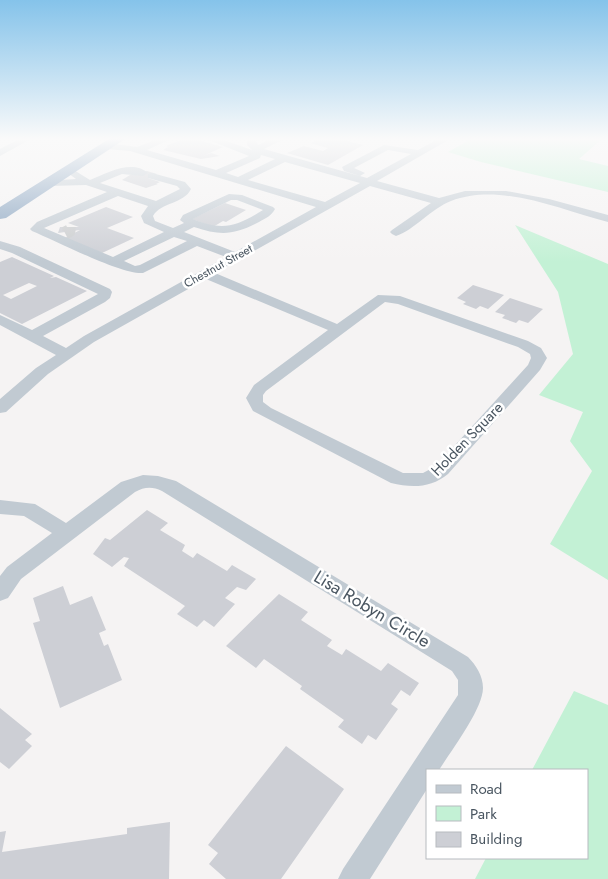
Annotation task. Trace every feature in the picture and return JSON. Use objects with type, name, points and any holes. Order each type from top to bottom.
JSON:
[{"type":"highway","points":[[0,202],[39,180]]},
{"type":"highway","points":[[0,214],[54,180]]},
{"type":"street","points":[[86,180],[157,205]]},
{"type":"street","points":[[49,183],[89,182],[95,180]]},
{"type":"street","points":[[167,180],[181,184],[186,189],[184,193],[157,205],[148,212],[147,220],[155,226],[236,256]]},
{"type":"street","points":[[239,180],[326,206]]},
{"type":"street","points":[[373,180],[440,202]]},
{"type":"street","name":"Chestnut Street","points":[[0,408],[42,371],[66,354],[373,180]]},
{"type":"street","points":[[63,232],[36,229],[116,192]]},
{"type":"street","points":[[396,232],[440,202],[472,194],[505,194],[608,219]]},
{"type":"street","points":[[112,262],[193,223],[216,231],[228,232],[267,212],[269,209],[238,198],[229,197],[187,217],[187,221],[193,223]]},
{"type":"street","points":[[52,220],[63,232],[112,262],[132,270],[141,270],[197,241]]},
{"type":"street","points":[[0,245],[105,292],[105,295],[100,299],[43,329],[34,336]]},
{"type":"street","points":[[205,274],[338,329]]},
{"type":"street","name":"Holden Square","points":[[383,298],[391,298],[523,344],[536,351],[539,361],[536,367],[438,473],[422,480],[405,480],[266,412],[254,403],[257,391],[338,329],[374,303],[383,298]]},
{"type":"street","points":[[0,319],[66,354]]},
{"type":"street","name":"Lisa Robyn Circle","points":[[0,592],[14,573],[133,484],[146,480],[162,482],[452,658],[466,670],[472,689],[470,700],[353,879]]},
{"type":"street","points":[[0,507],[28,510],[66,533]]},
{"type":"green space","points":[[557,180],[608,180],[608,192]]},
{"type":"green space","points":[[515,225],[608,264],[608,580],[550,544],[592,471],[570,441],[583,412],[539,395],[573,354],[558,292]]},
{"type":"green space","points":[[574,691],[608,705],[608,879],[475,879],[485,859],[588,859],[588,769],[533,769]]},
{"type":"building","points":[[122,180],[154,180],[160,182],[146,188]]},
{"type":"building","points":[[225,203],[246,210],[226,222],[223,221],[213,227],[192,219]]},
{"type":"building","points":[[106,207],[133,217],[107,228],[134,238],[102,253],[65,238],[80,230],[58,233],[60,227],[79,227],[68,223]]},
{"type":"building","points":[[12,257],[54,276],[50,278],[56,277],[87,291],[22,324],[0,313],[0,262]],"holes":[[[29,283],[37,286],[11,299],[3,295]]]},
{"type":"building","points":[[473,285],[504,295],[488,309],[480,306],[476,309],[463,304],[466,302],[457,298]]},
{"type":"building","points":[[510,298],[543,309],[528,323],[519,320],[516,323],[502,318],[505,315],[495,312]]},
{"type":"building","points":[[147,510],[168,523],[160,530],[185,545],[182,551],[193,558],[197,553],[227,571],[232,565],[256,579],[246,590],[237,587],[225,598],[235,604],[214,627],[204,620],[197,627],[177,614],[185,606],[124,566],[129,558],[124,557],[112,567],[93,554],[105,538],[110,540]]},
{"type":"building","points":[[63,586],[70,605],[92,596],[106,630],[99,633],[104,646],[108,644],[122,680],[60,708],[33,623],[40,621],[33,598]]},
{"type":"building","points":[[279,594],[308,612],[301,620],[332,640],[327,646],[342,655],[346,649],[381,671],[388,663],[419,683],[410,696],[401,690],[391,704],[398,709],[376,740],[368,735],[362,744],[338,727],[344,720],[300,689],[302,686],[264,659],[256,668],[226,646]]},
{"type":"building","points":[[0,708],[32,734],[25,740],[32,746],[9,769],[0,762]]},
{"type":"building","points":[[286,746],[344,789],[281,879],[226,879],[209,864],[218,853],[208,845]]},
{"type":"building","points":[[170,822],[169,879],[0,879],[0,832],[6,831],[2,852],[127,834],[127,828]]},
{"type":"tunnel","points":[[65,233],[69,231],[69,227]]}]
